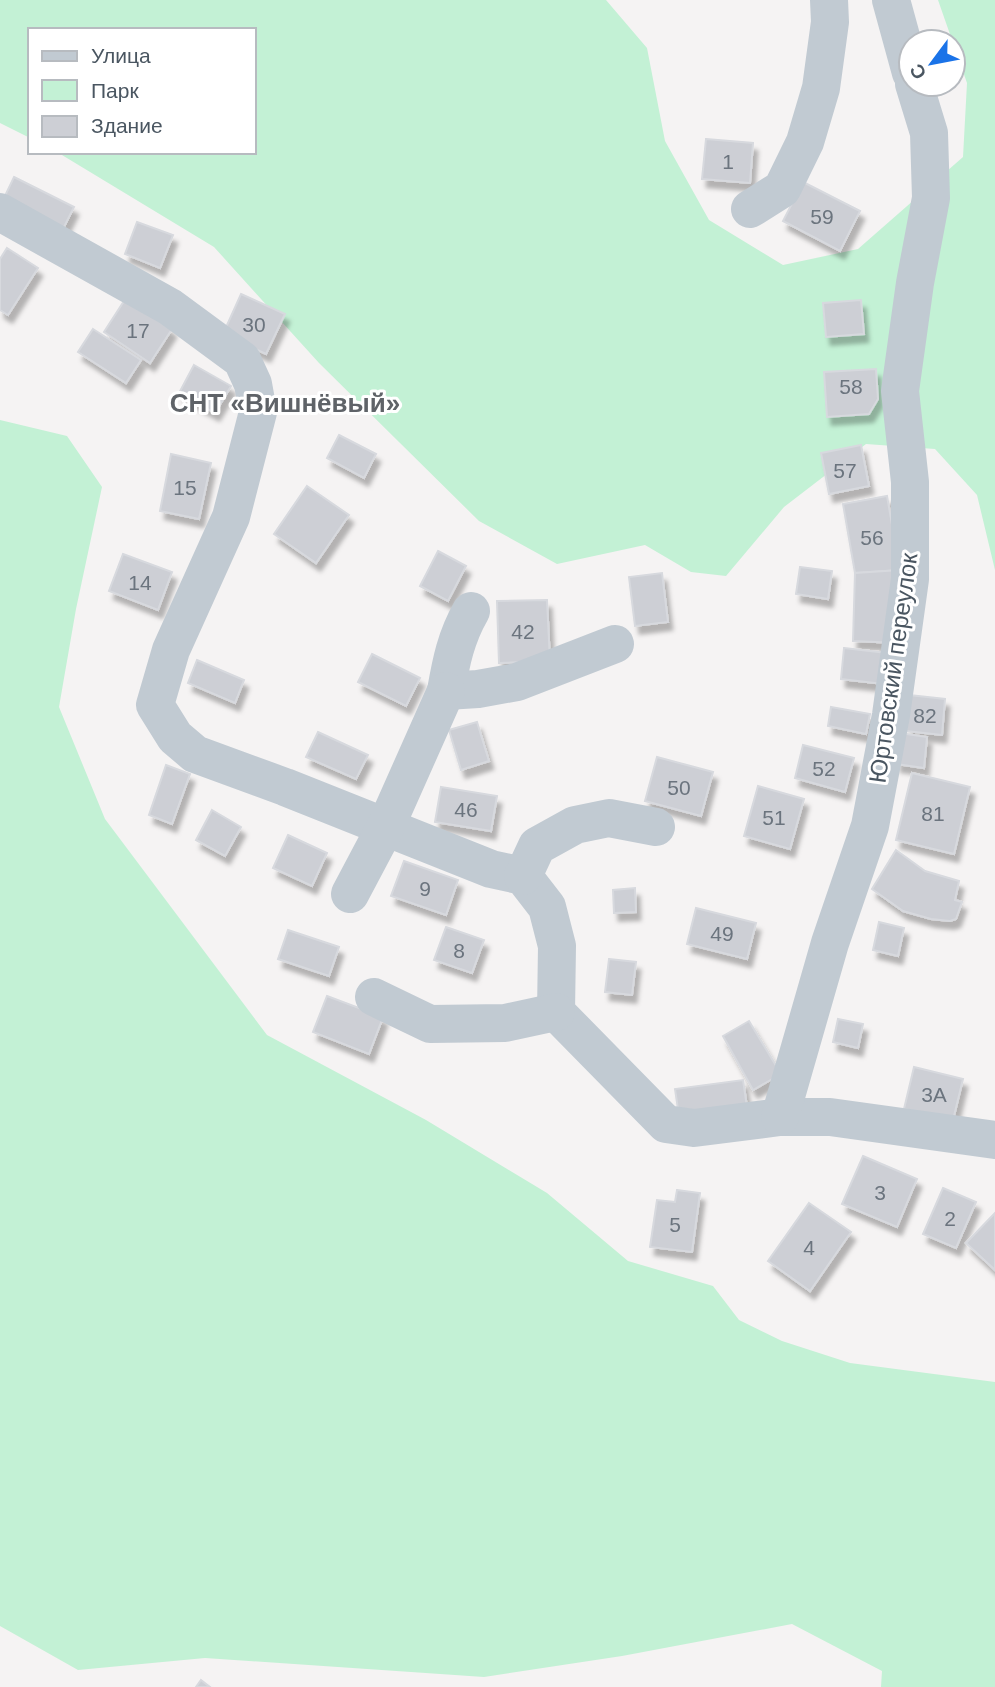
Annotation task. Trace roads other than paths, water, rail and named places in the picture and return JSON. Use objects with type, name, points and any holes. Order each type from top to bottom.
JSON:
[{"type":"street","points":[[750,209],[782,189],[806,142],[821,88],[830,22],[829,0]]},
{"type":"street","points":[[891,0],[899,28]]},
{"type":"street","name":"Юртовский переулок","points":[[780,1117],[830,943],[870,826],[891,715],[910,579],[910,482],[900,391],[915,283],[931,198],[929,133],[918,98]]},
{"type":"street","points":[[0,212],[170,307],[242,360],[253,384],[258,412],[231,517],[171,650],[155,705],[175,737],[195,754],[491,869],[523,876],[547,907],[554,933],[556,1012],[666,1124],[694,1128],[780,1117],[830,1117],[995,1140]]},
{"type":"street","points":[[350,894],[386,827],[446,691],[459,632],[471,611]]},
{"type":"street","points":[[446,691],[517,682],[615,644]]},
{"type":"street","points":[[523,876],[537,846],[575,825],[610,818],[656,827]]},
{"type":"street","points":[[374,997],[430,1024],[505,1023],[556,1012]]},
{"type":"district","name":"СНТ «Вишнёвый»","points":[[285,403]]}]
